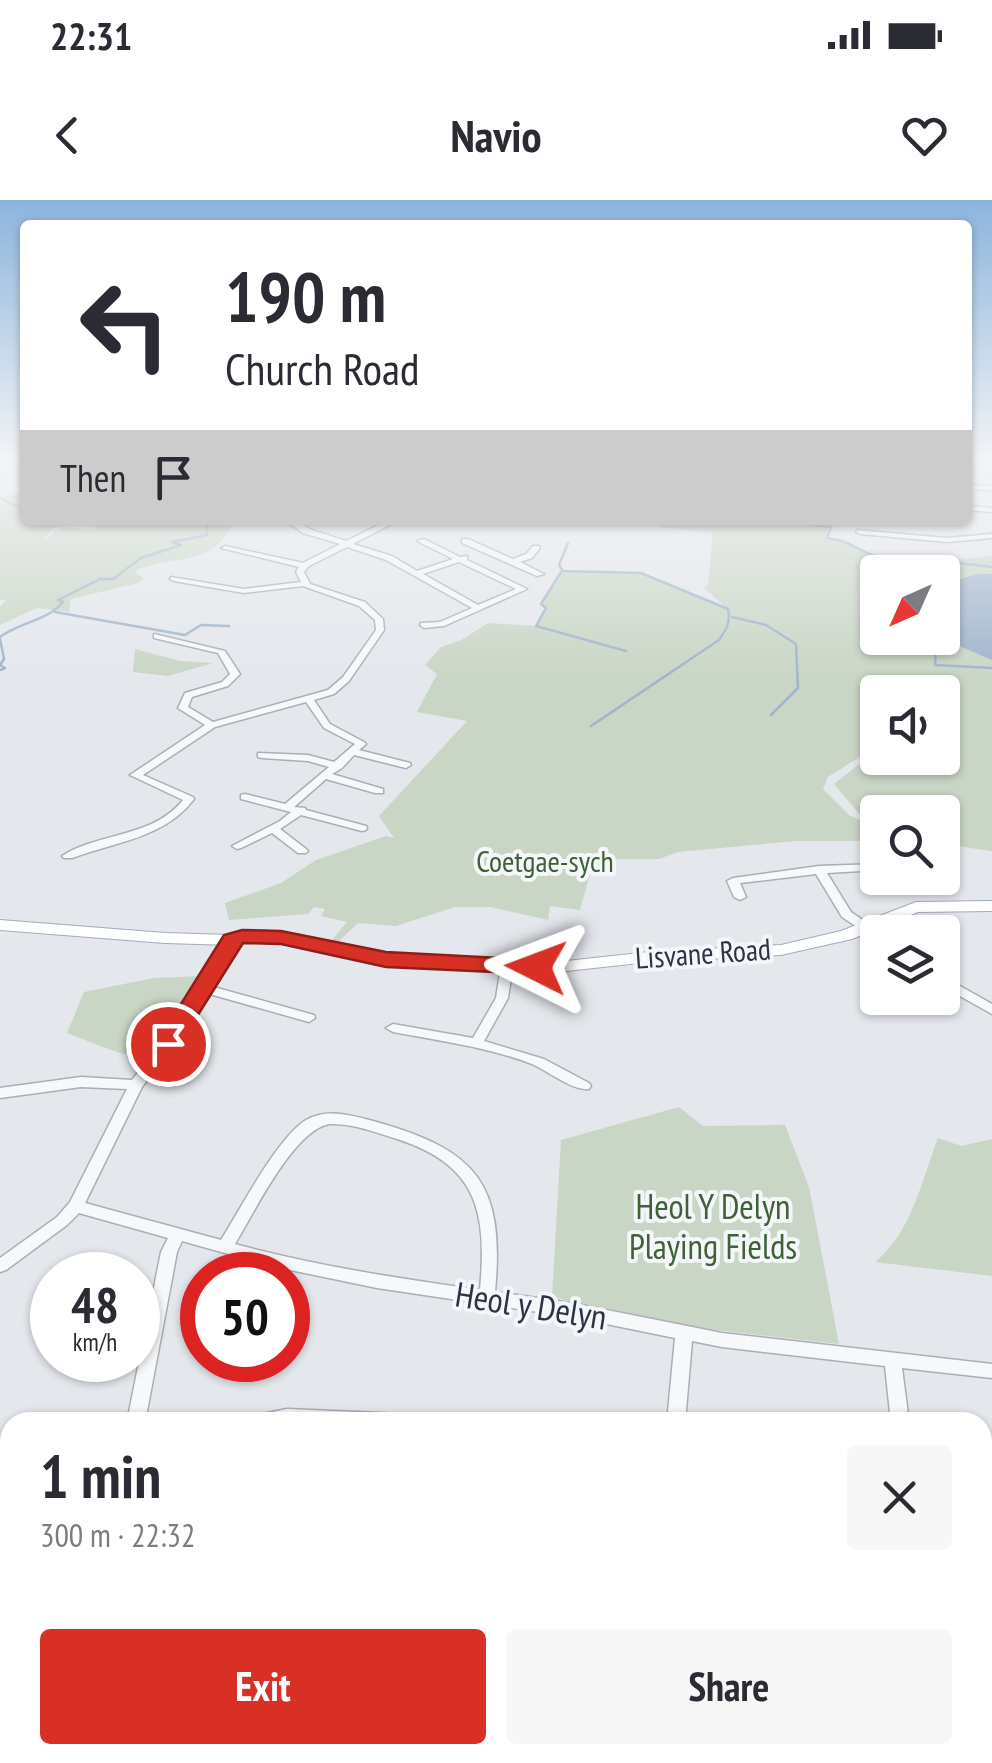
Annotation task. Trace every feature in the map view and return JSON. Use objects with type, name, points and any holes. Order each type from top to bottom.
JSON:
[{"type":"main road","name":"Lisvane Road","points":[[902,915],[916,907],[992,906]]},
{"type":"main road","name":"Lisvane Road","points":[[0,924],[231,940],[264,935],[386,960],[557,967],[649,957],[760,952],[860,934]]},
{"type":"street","points":[[310,532],[418,573],[476,607]]},
{"type":"street","points":[[304,584],[300,574],[308,564],[372,532]]},
{"type":"street","points":[[881,532],[955,541],[992,536]]},
{"type":"street","points":[[466,541],[540,574]]},
{"type":"street","points":[[421,542],[523,589],[441,624],[424,625]]},
{"type":"street","points":[[225,548],[308,564]]},
{"type":"street","points":[[513,562],[536,548]]},
{"type":"street","points":[[418,573],[486,550]]},
{"type":"street","points":[[68,856],[116,843],[185,806],[189,799],[135,775],[161,754],[212,726],[310,700],[340,685],[381,624],[375,613],[362,604],[304,584],[244,591],[174,580]]},
{"type":"street","points":[[157,636],[221,651],[235,674],[225,684],[188,695],[183,708],[212,726]]},
{"type":"street","points":[[237,846],[274,829],[354,752],[360,741],[327,726],[310,700]]},
{"type":"street","points":[[354,752],[406,765]]},
{"type":"street","points":[[262,755],[308,758],[338,766]]},
{"type":"street","points":[[327,776],[379,791]]},
{"type":"street","points":[[245,797],[362,828]]},
{"type":"street","points":[[274,829],[302,852]]},
{"type":"street","points":[[740,897],[733,882],[860,868]]},
{"type":"street","points":[[818,870],[834,898],[860,922]]},
{"type":"street","points":[[0,1266],[53,1228],[76,1206],[136,1085],[178,1030],[231,940]]},
{"type":"street","points":[[476,1044],[502,998],[507,966]]},
{"type":"street","points":[[200,988],[309,1018]]},
{"type":"street","points":[[960,991],[992,1010]]},
{"type":"street","points":[[393,1028],[536,1058],[584,1086]]},
{"type":"street","points":[[0,1093],[81,1082],[136,1085]]},
{"type":"street","points":[[224,1248],[302,1131],[324,1119],[342,1119],[431,1147],[453,1160],[476,1183],[485,1200],[490,1228],[487,1297]]},
{"type":"street","name":"Heol y Delyn","points":[[76,1206],[338,1275],[572,1310],[684,1334],[992,1372]]},
{"type":"street","points":[[138,1412],[169,1252],[177,1235]]},
{"type":"street","points":[[677,1412],[684,1334]]},
{"type":"street","points":[[893,1360],[899,1412]]},
{"type":"green space","points":[[0,532],[50,532],[44,541],[55,532],[228,532],[206,553],[136,570],[144,578],[138,583],[71,599],[69,612],[37,608],[0,625],[0,607],[6,600],[0,600]]},
{"type":"green space","name":"Coetgae-sych","points":[[704,532],[828,532],[827,537],[843,539],[871,554],[860,555],[860,655],[960,655],[960,559],[992,556],[992,851],[960,846],[960,795],[860,795],[860,815],[834,784],[860,763],[860,775],[960,775],[960,675],[860,675],[860,757],[828,777],[823,789],[860,820],[860,841],[795,841],[678,852],[659,859],[594,859],[580,910],[550,906],[548,920],[490,907],[455,907],[396,926],[358,923],[337,943],[331,941],[347,922],[321,916],[325,909],[314,907],[308,914],[229,920],[225,903],[281,883],[316,860],[386,836],[394,838],[379,816],[467,721],[417,712],[437,674],[425,665],[441,647],[488,623],[536,626],[545,608],[541,604],[563,571],[641,573],[724,606],[703,587],[708,586],[713,533]]},
{"type":"green space","points":[[135,649],[180,661],[213,663],[168,676],[133,672]]},
{"type":"green space","points":[[202,976],[170,1036],[152,1054],[126,1055],[67,1033],[84,992],[154,978]]},
{"type":"green space","name":"Heol Y Delyn Playing Fields","points":[[679,1107],[703,1126],[785,1125],[809,1187],[839,1344],[707,1329],[552,1297],[561,1140]]},
{"type":"green space","points":[[938,1138],[961,1146],[992,1139],[992,1276],[875,1262],[907,1221]]},
{"type":"water","points":[[992,574],[992,660],[960,646],[960,580]]},
{"type":"waterway","points":[[0,637],[57,608],[63,602],[58,600],[100,579],[113,579],[141,558],[181,545],[172,542],[207,532]]},
{"type":"waterway","points":[[829,532],[827,538],[871,555]]},
{"type":"waterway","points":[[568,543],[559,565],[563,571],[641,573],[728,609],[729,614],[719,640],[591,726]]},
{"type":"waterway","points":[[960,563],[992,567]]},
{"type":"waterway","points":[[561,572],[541,604],[546,608],[536,626],[626,651]]},
{"type":"waterway","points":[[55,612],[185,635],[201,625],[229,626]]},
{"type":"waterway","points":[[732,617],[766,625],[796,644],[798,688],[771,715]]},
{"type":"waterway","points":[[0,639],[4,659],[0,665],[5,668],[0,670]]},
{"type":"waterway","points":[[936,655],[935,665],[992,668]]},
{"type":"route","points":[[168,1044],[231,940],[242,937],[281,937],[386,960],[536,967]]}]
